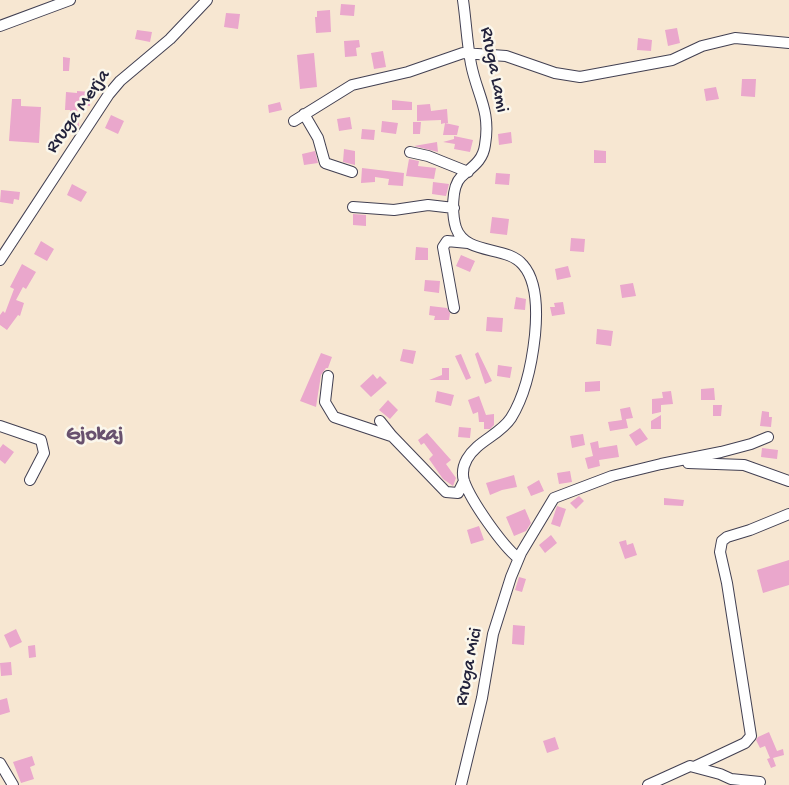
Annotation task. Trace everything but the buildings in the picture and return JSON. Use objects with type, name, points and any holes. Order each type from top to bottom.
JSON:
[{"type":"street","points":[[0,26],[70,0]]},
{"type":"street","name":"Rruga Merja","points":[[0,260],[109,94],[120,81],[170,39],[207,0]]},
{"type":"street","name":"Rruga Lami","points":[[463,0],[475,79],[485,105],[486,129],[484,152],[476,166],[458,182],[454,208],[457,231],[468,243]]},
{"type":"street","points":[[294,121],[352,85],[408,72],[455,54],[470,53],[506,56],[555,73],[580,77],[672,60],[728,39],[789,43]]},
{"type":"street","points":[[304,114],[318,138],[325,163],[352,172]]},
{"type":"street","points":[[410,152],[428,156],[468,172]]},
{"type":"street","points":[[353,207],[394,210],[428,205],[454,208]]},
{"type":"street","points":[[380,421],[446,492],[458,493],[464,481],[464,466],[467,459],[511,418],[529,371],[535,332],[535,298],[524,266],[508,255],[468,243],[448,241],[443,247],[454,308]]},
{"type":"street","points":[[328,376],[325,402],[334,417],[392,436]]},
{"type":"street","points":[[0,426],[41,440],[44,452],[30,480]]},
{"type":"street","points":[[661,464],[721,452],[751,444],[768,436]]},
{"type":"street","points":[[661,464],[744,465],[789,481]]},
{"type":"street","name":"Rruga Mici","points":[[461,785],[477,724],[493,634],[518,558],[554,498],[612,476],[661,464]]},
{"type":"street","points":[[464,481],[500,539],[518,558]]},
{"type":"street","points":[[648,785],[684,768],[696,766],[745,742],[752,736],[727,583],[720,552],[722,541],[727,537],[789,514]]},
{"type":"street","points":[[0,763],[13,785]]},
{"type":"street","points":[[696,766],[731,779],[760,782]]},
{"type":"district","name":"Gjokaj","points":[[95,436]]}]
